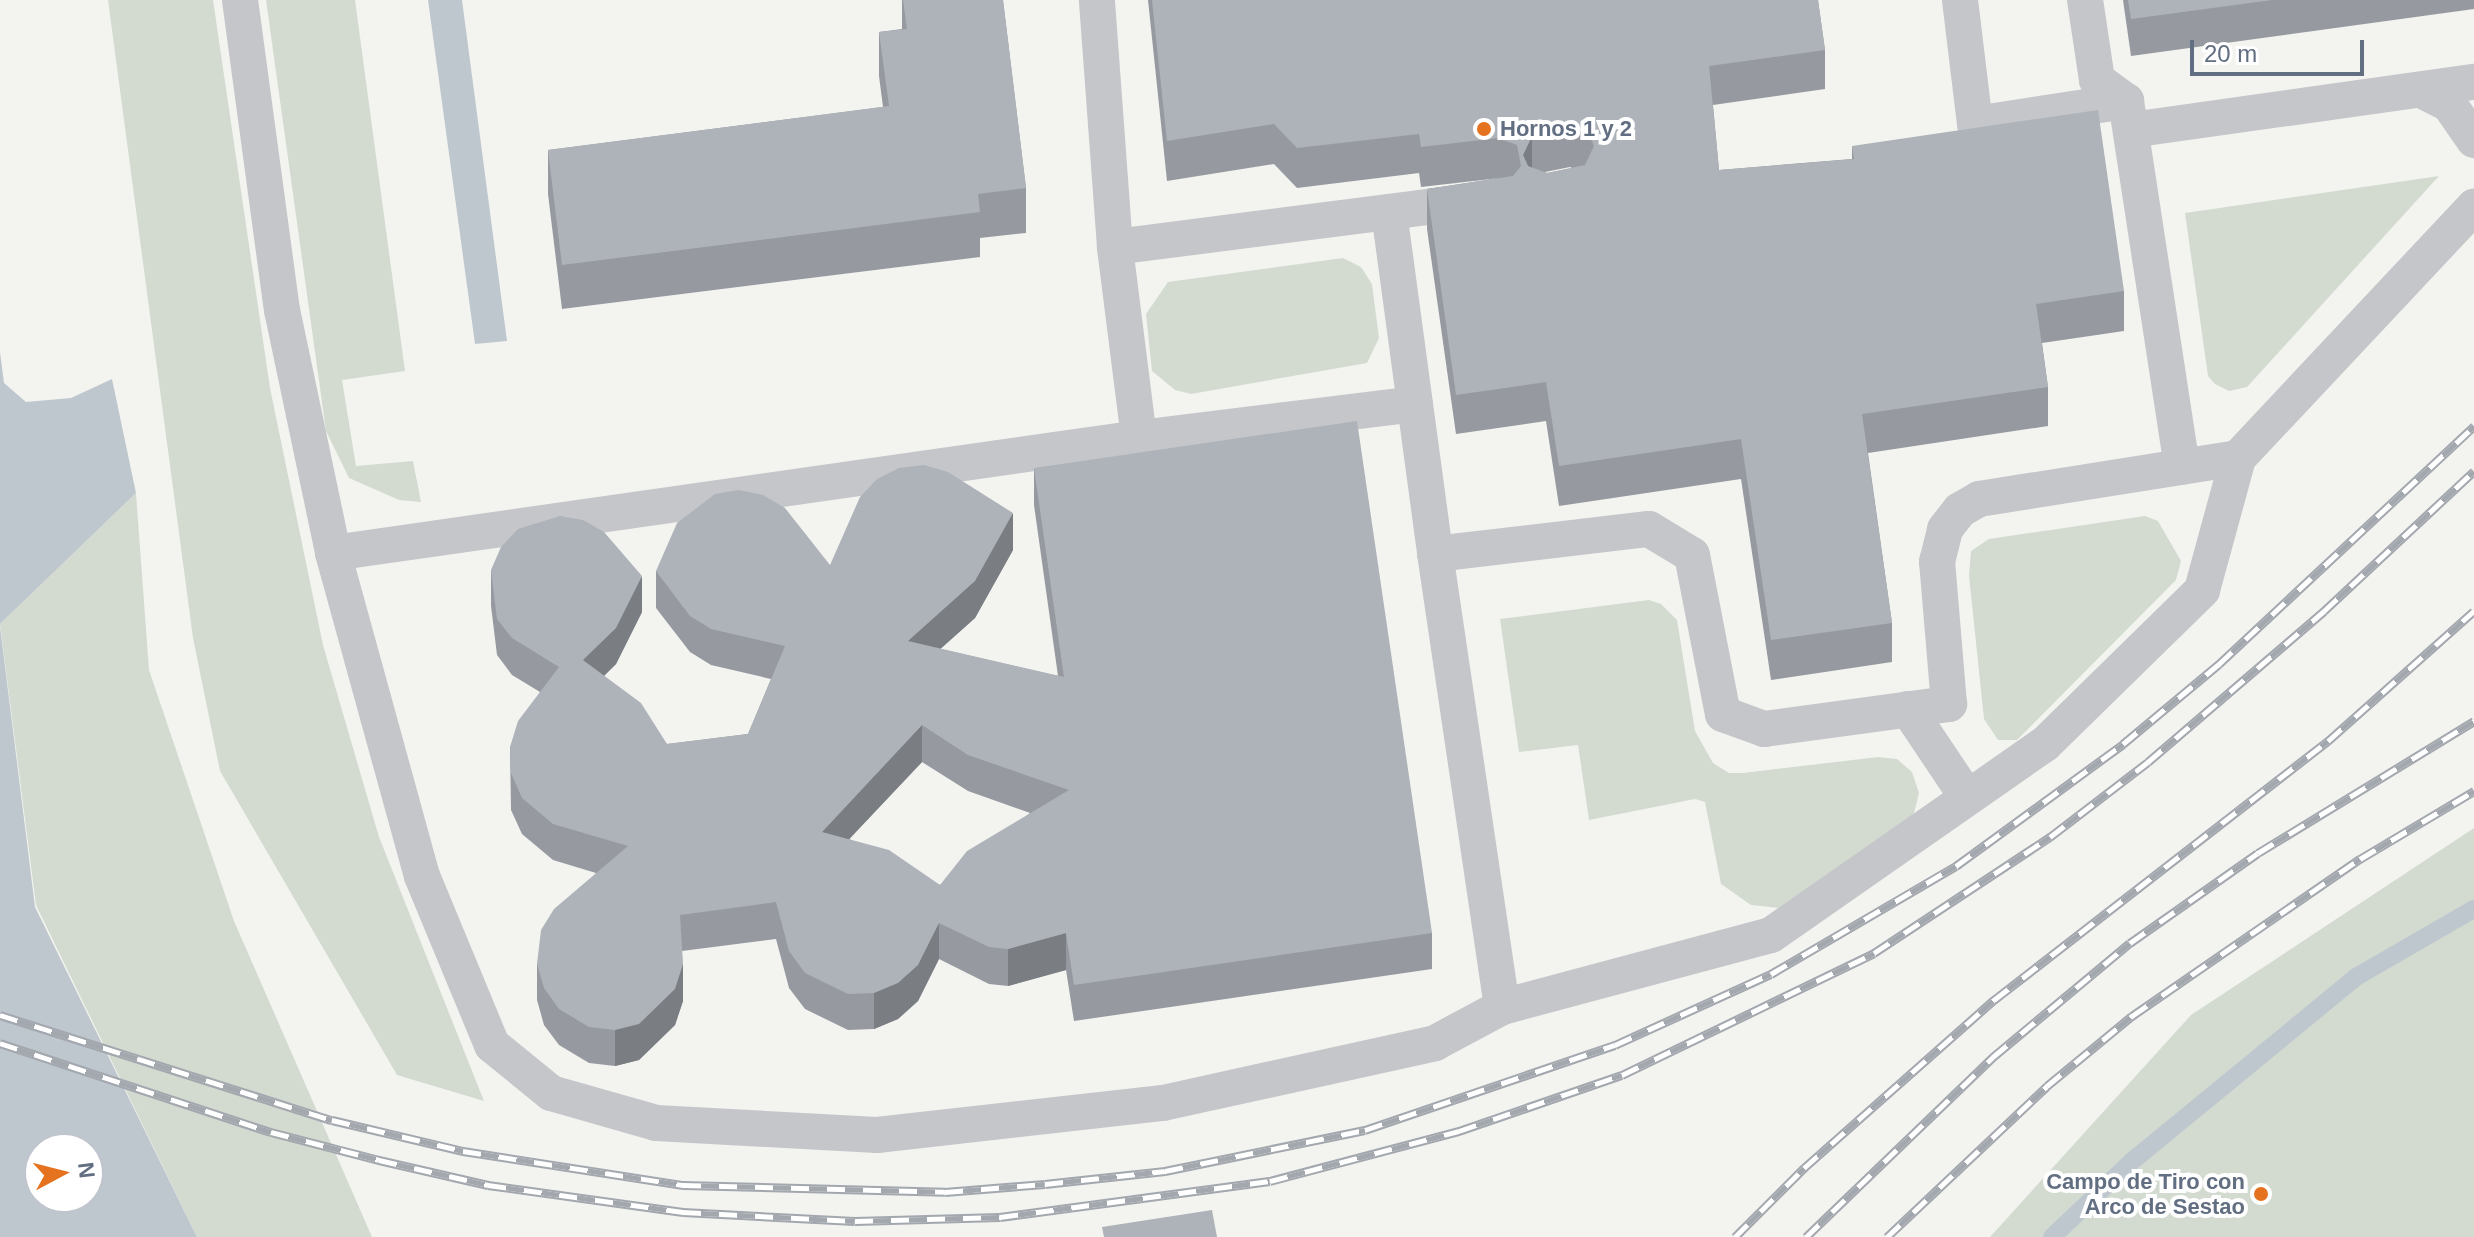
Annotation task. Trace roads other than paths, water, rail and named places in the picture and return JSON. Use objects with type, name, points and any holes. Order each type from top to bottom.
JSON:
[{"type":"lane","points":[[240,0],[282,310],[333,553],[422,876],[492,1045],[551,1093],[656,1123],[877,1135],[1163,1103],[1435,1043],[1502,1007],[1771,935],[2045,744],[2202,590],[2238,458],[2474,207]]},
{"type":"lane","points":[[1097,0],[1115,247],[1139,438]]},
{"type":"lane","points":[[1960,0],[1975,124],[2129,115],[2421,90],[2474,82]]},
{"type":"lane","points":[[2085,0],[2097,80],[2129,115],[2182,467]]},
{"type":"lane","points":[[2421,90],[2449,104],[2474,140]]},
{"type":"lane","points":[[1115,247],[1501,198]]},
{"type":"lane","points":[[1389,212],[1435,554],[1502,1007]]},
{"type":"lane","points":[[333,553],[1139,438],[1415,404]]},
{"type":"lane","points":[[1435,554],[1649,529],[1692,555],[1723,714],[1764,729],[1949,704],[1937,562],[1945,529],[1960,510],[1979,499],[2238,458]]},
{"type":"lane","points":[[1908,709],[1967,797]]},
{"type":"waterway","points":[[2052,1237],[2131,1162],[2356,977],[2474,909]]},
{"type":"railway","points":[[0,1015],[332,1120],[463,1151],[683,1185],[945,1192],[1045,1184],[1165,1171],[1365,1130],[1615,1045],[1771,974],[1956,866],[2123,744],[2219,664],[2474,426]]},
{"type":"railway","points":[[0,1043],[271,1132],[379,1160],[488,1185],[683,1212],[855,1221],[1000,1217],[1270,1181],[1459,1131],[1622,1075],[1874,953],[2050,837],[2148,762],[2324,611],[2474,471]]},
{"type":"railway","points":[[1735,1237],[1804,1168],[1994,1000],[2328,741],[2474,611]]},
{"type":"railway","points":[[1806,1237],[1993,1057],[2130,943],[2258,853],[2474,721]]},
{"type":"railway","points":[[1887,1237],[2047,1086],[2132,1016],[2360,859],[2474,791]]},
{"type":"place","name":"Hornos 1 y 2","points":[[1484,129]]},
{"type":"place","name":"Campo de Tiro con Arco de Sestao","points":[[2261,1194]]}]
